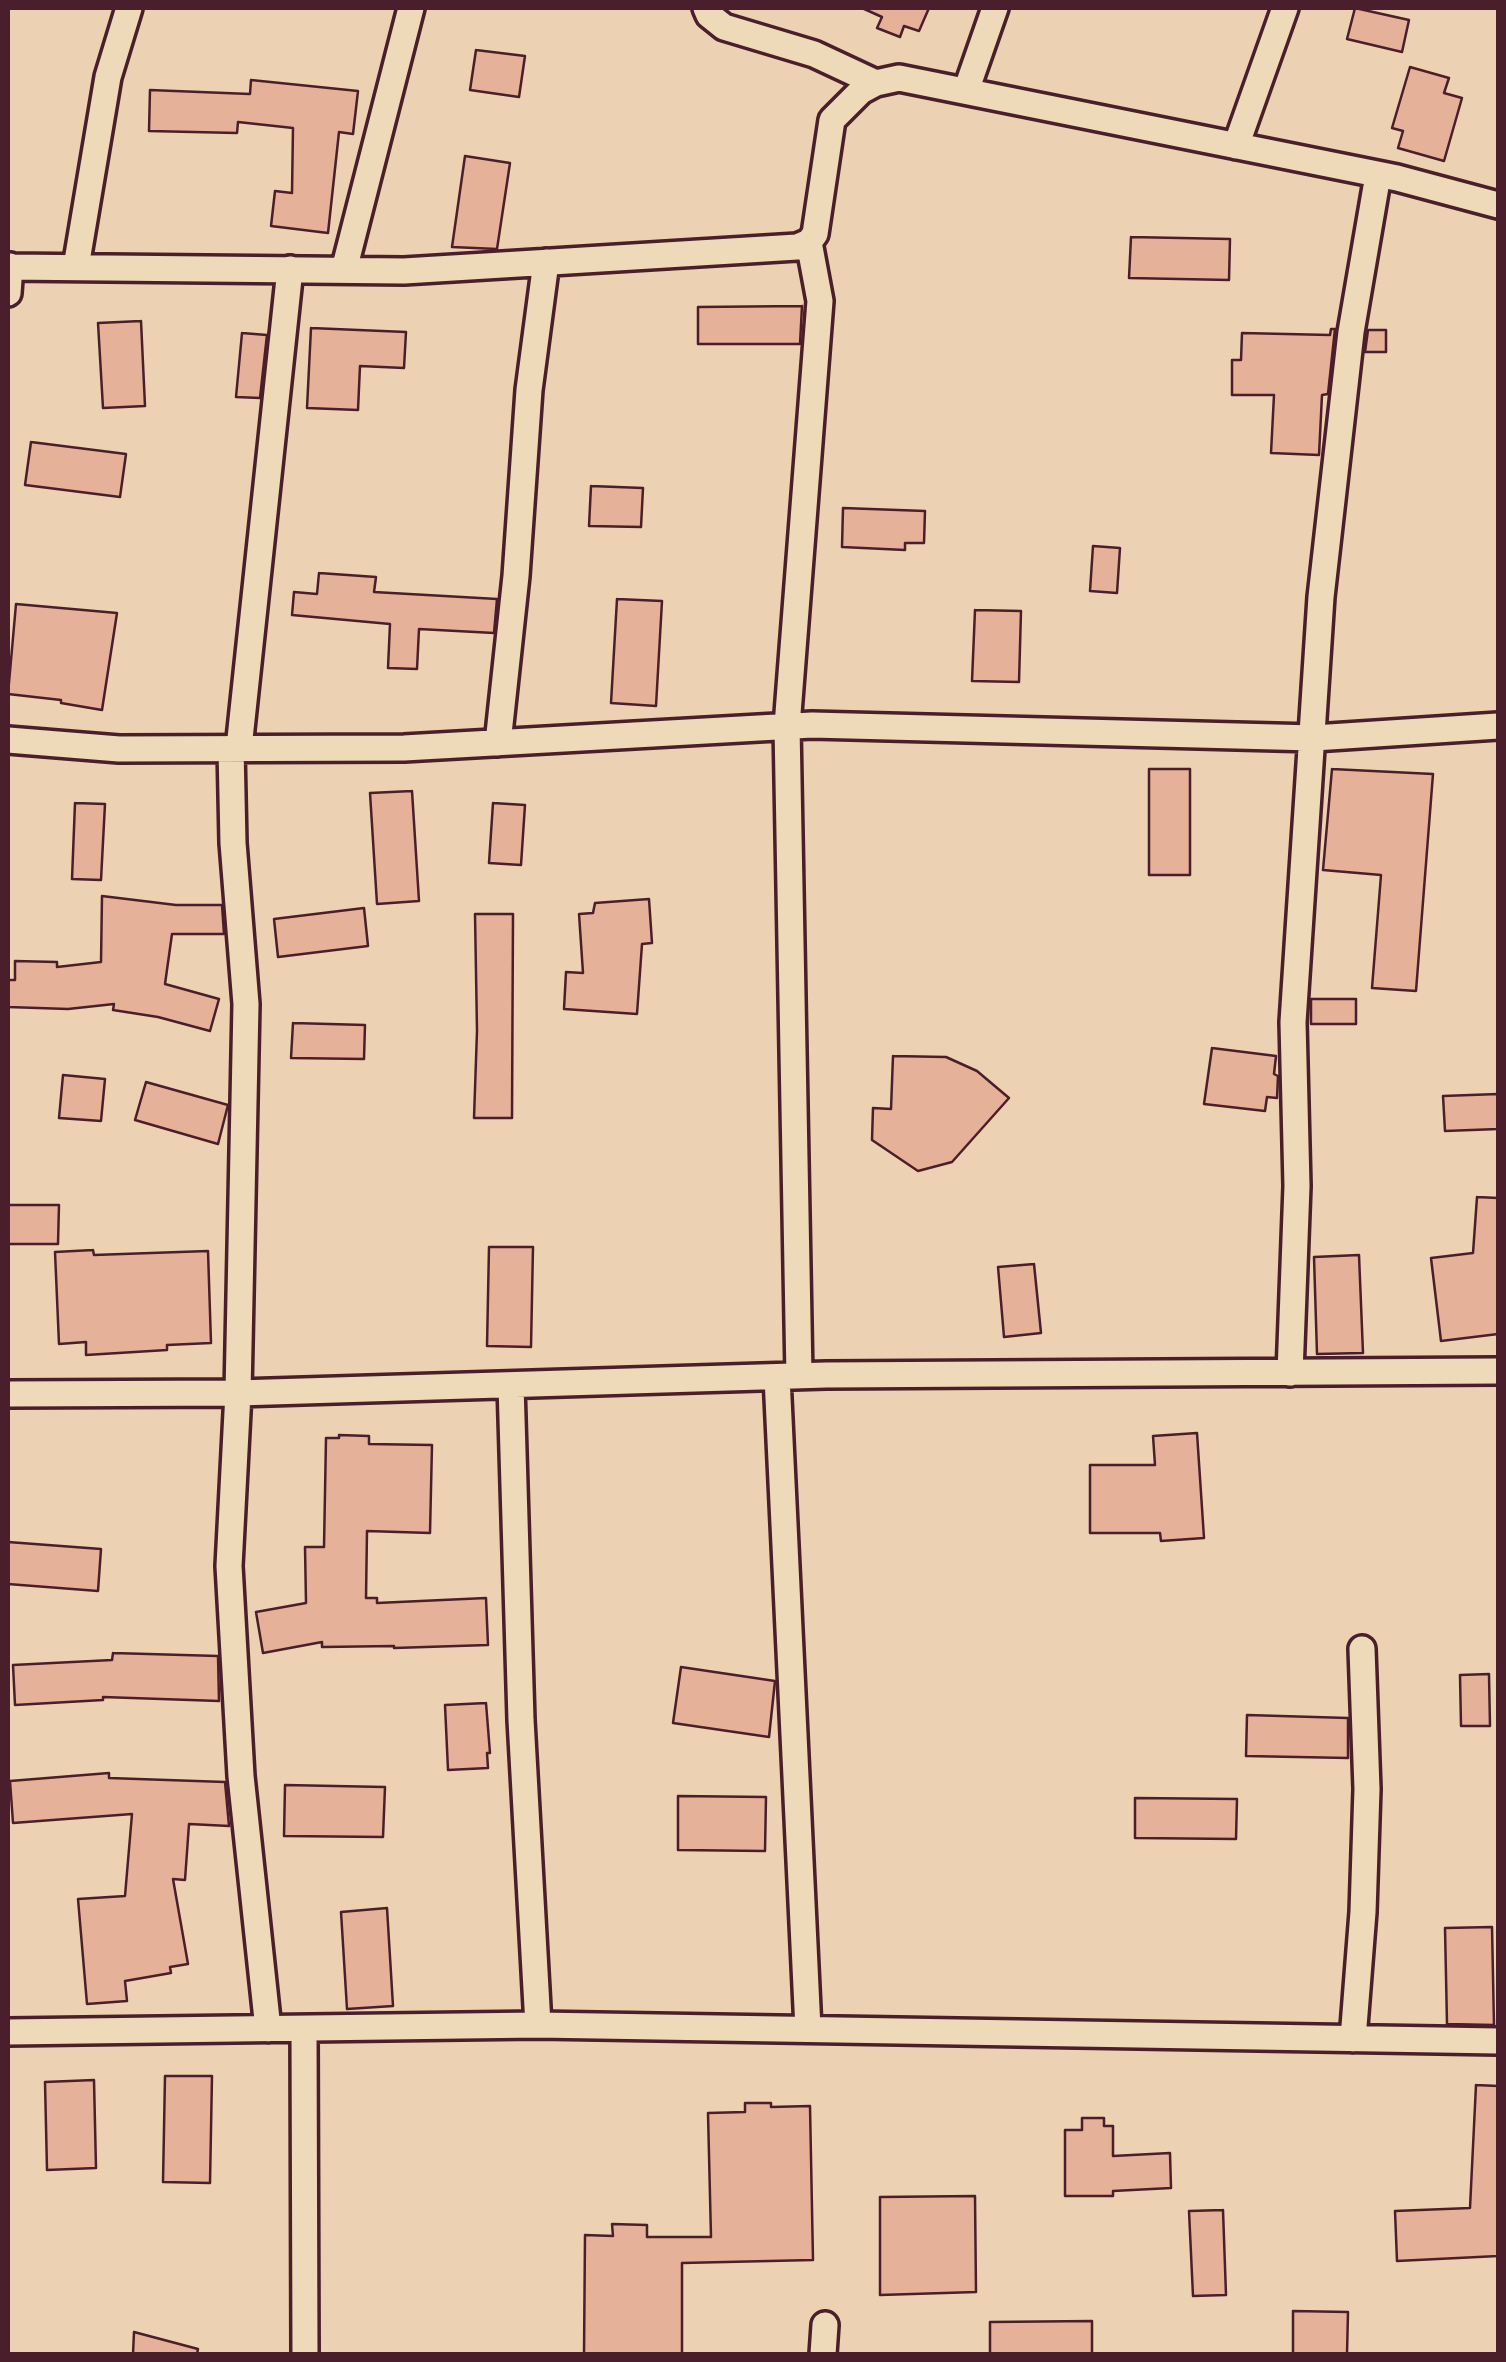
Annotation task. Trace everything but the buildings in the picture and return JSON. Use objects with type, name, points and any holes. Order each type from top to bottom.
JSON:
[{"type":"street","points":[[76,267],[108,77],[129,8]]},
{"type":"street","points":[[344,270],[411,8]]},
{"type":"street","points":[[706,8],[724,27],[814,54],[876,83]]},
{"type":"street","points":[[966,92],[995,8]]},
{"type":"street","points":[[1236,146],[1285,8]]},
{"type":"street","points":[[8,293],[9,266],[404,271],[773,251],[809,242],[815,234],[832,120],[860,91],[898,78],[1378,174],[1498,205]]},
{"type":"street","points":[[1290,1372],[1297,1186],[1294,1022],[1321,597],[1349,350],[1378,174]]},
{"type":"street","points":[[808,2030],[788,1376],[787,726],[820,301],[809,242]]},
{"type":"street","points":[[498,743],[516,576],[529,390],[546,262]]},
{"type":"street","points":[[268,2029],[242,1776],[228,1566],[238,1393],[246,1004],[233,843],[235,748],[290,269]]},
{"type":"street","points":[[8,740],[119,749],[404,748],[787,726],[1314,738],[1498,726]]},
{"type":"street","points":[[8,1394],[238,1393],[788,1376],[1498,1371]]},
{"type":"street","points":[[511,1385],[521,1720],[538,2025]]},
{"type":"street","points":[[1353,2038],[1367,1789],[1362,1649]]},
{"type":"street","points":[[8,2032],[538,2025],[1498,2041]]},
{"type":"street","points":[[304,2028],[306,2354]]},
{"type":"street","points":[[823,2354],[825,2324]]}]
